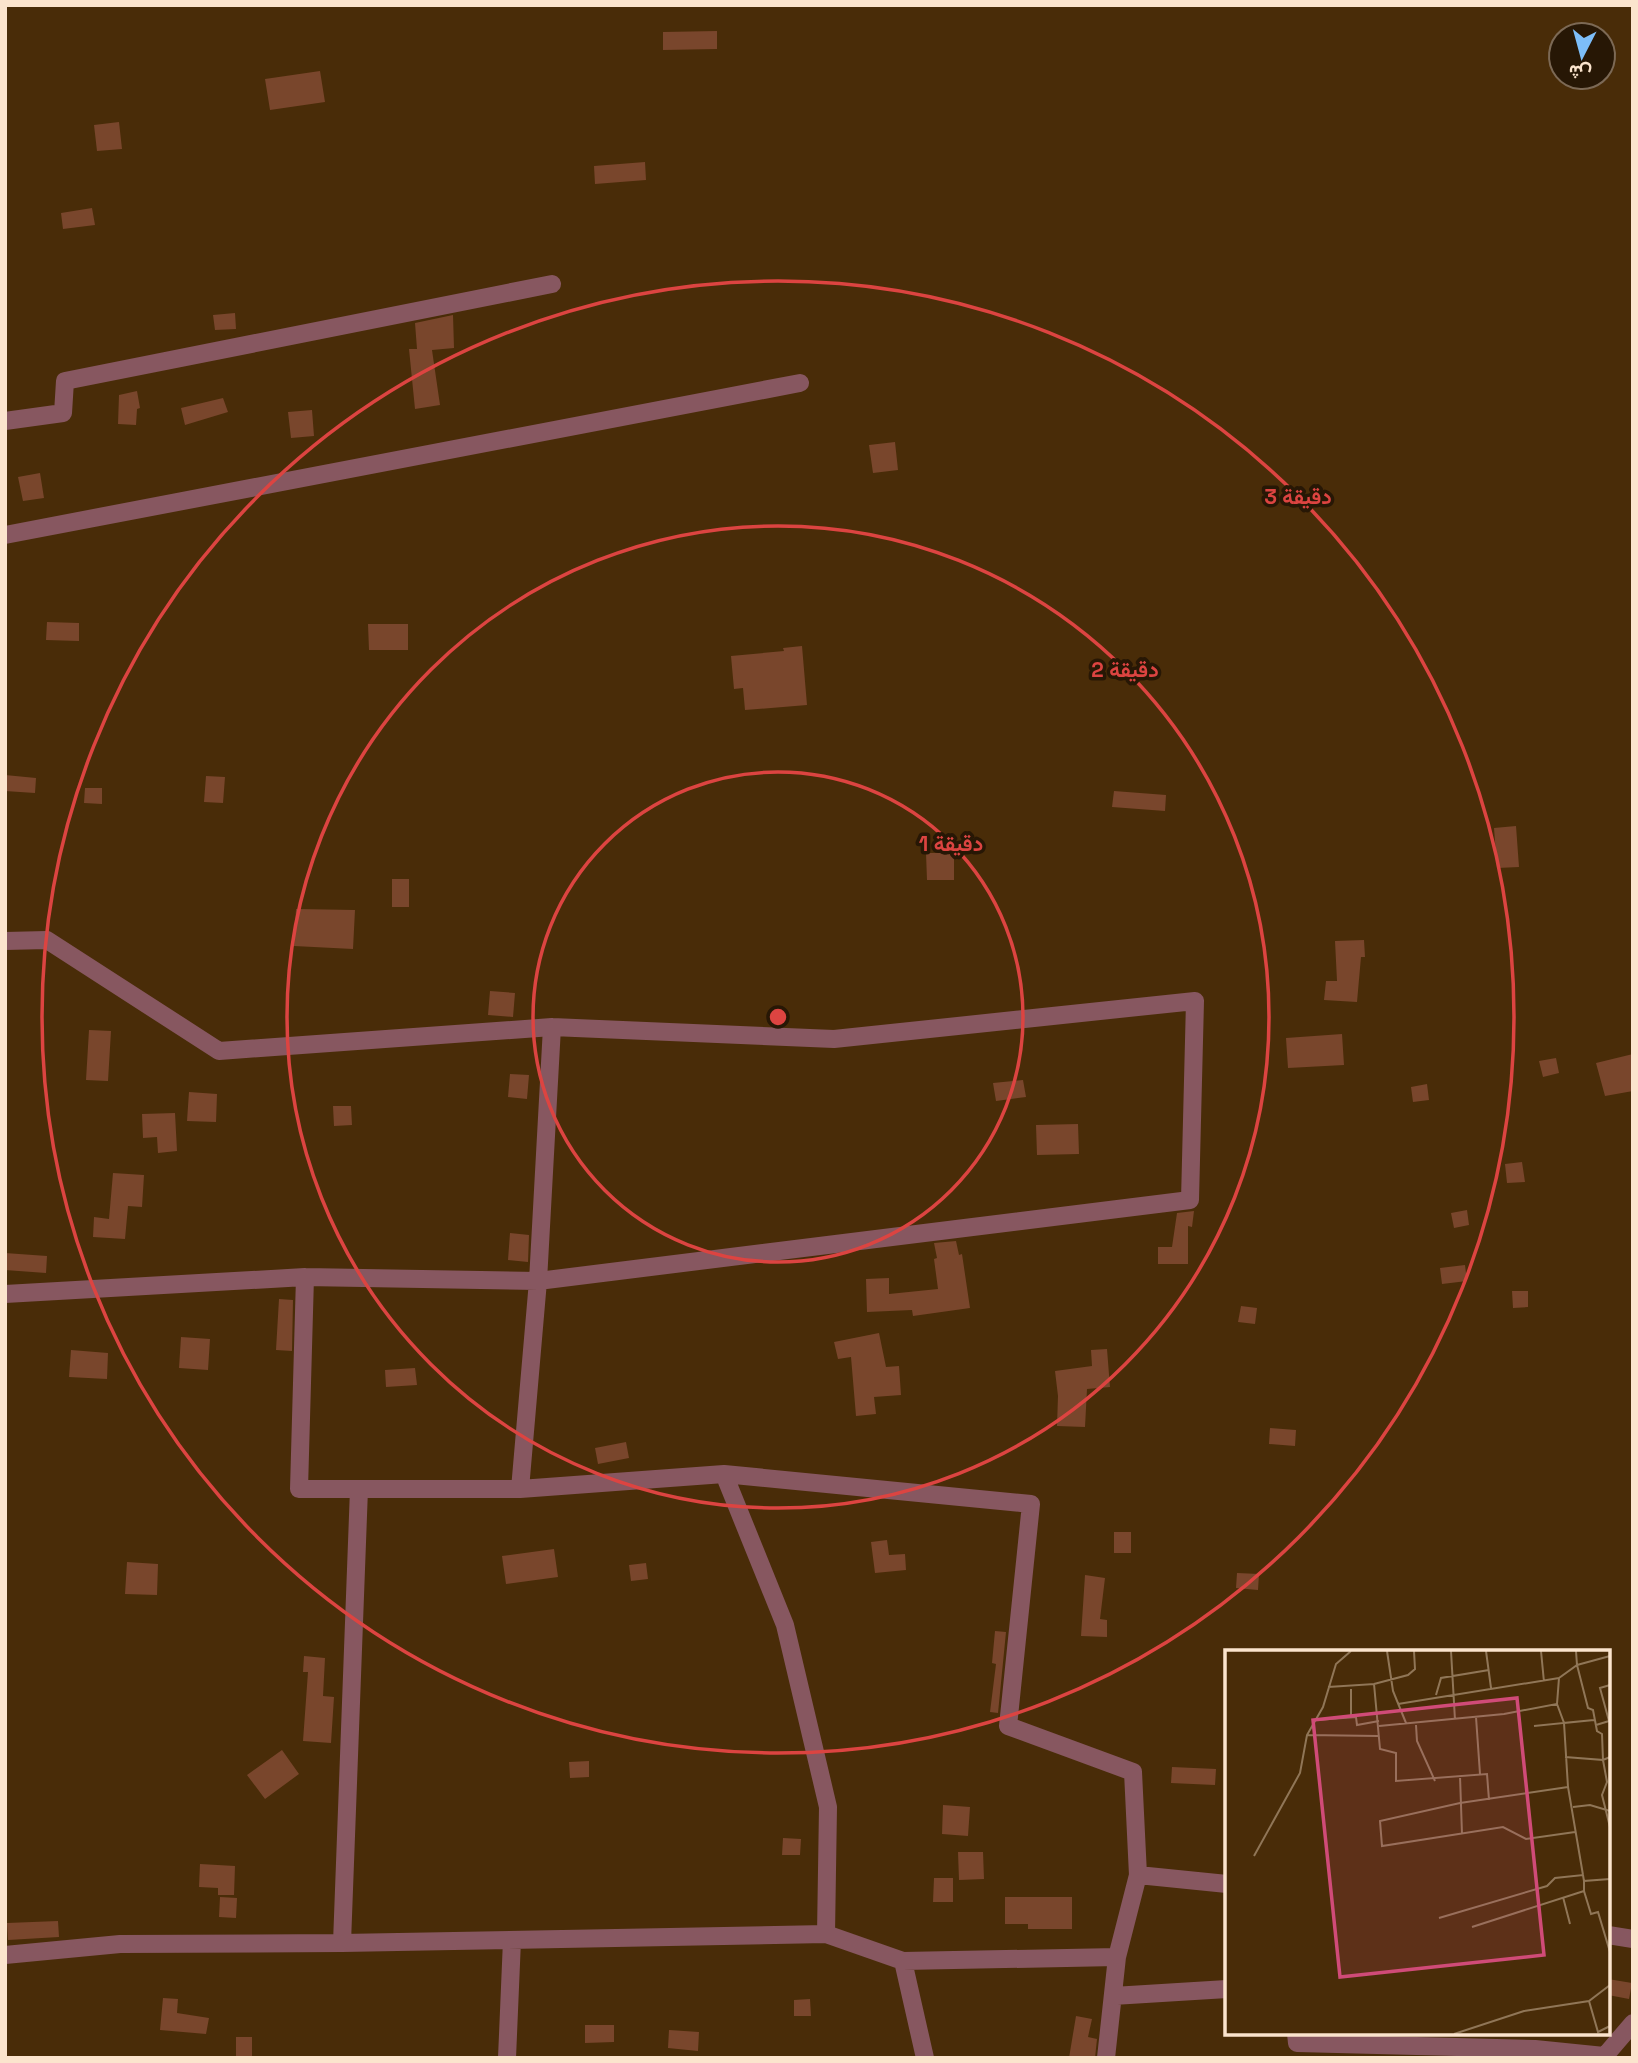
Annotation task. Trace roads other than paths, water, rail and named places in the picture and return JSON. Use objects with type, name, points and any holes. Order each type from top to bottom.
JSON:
[{"type":"street","points":[[5,421],[63,413],[65,381],[552,284]]},
{"type":"street","points":[[5,535],[800,383]]},
{"type":"street","points":[[5,942],[47,940],[219,1051],[552,1027],[834,1039],[1195,1001],[1190,1200],[538,1280],[306,1277],[5,1294]]},
{"type":"street","points":[[520,1489],[538,1280],[552,1027]]},
{"type":"street","points":[[306,1277],[299,1489],[520,1489],[724,1474],[1031,1504],[1008,1726],[1133,1772],[1138,1875],[1117,1957],[1107,2058]]},
{"type":"street","points":[[724,1474],[785,1625],[828,1807],[826,1934]]},
{"type":"street","points":[[342,1943],[359,1489]]},
{"type":"street","points":[[1138,1875],[1225,1884]]},
{"type":"street","points":[[5,1955],[120,1944],[342,1943],[826,1934],[903,1961],[1117,1957]]},
{"type":"street","points":[[1610,1935],[1633,1939]]},
{"type":"street","points":[[507,2058],[512,1940]]},
{"type":"street","points":[[903,1961],[925,2058]]},
{"type":"street","points":[[1113,1996],[1225,1989]]},
{"type":"street","points":[[1296,2035],[1297,2043],[1337,2051],[1535,2049],[1603,2057],[1633,2023]]}]
